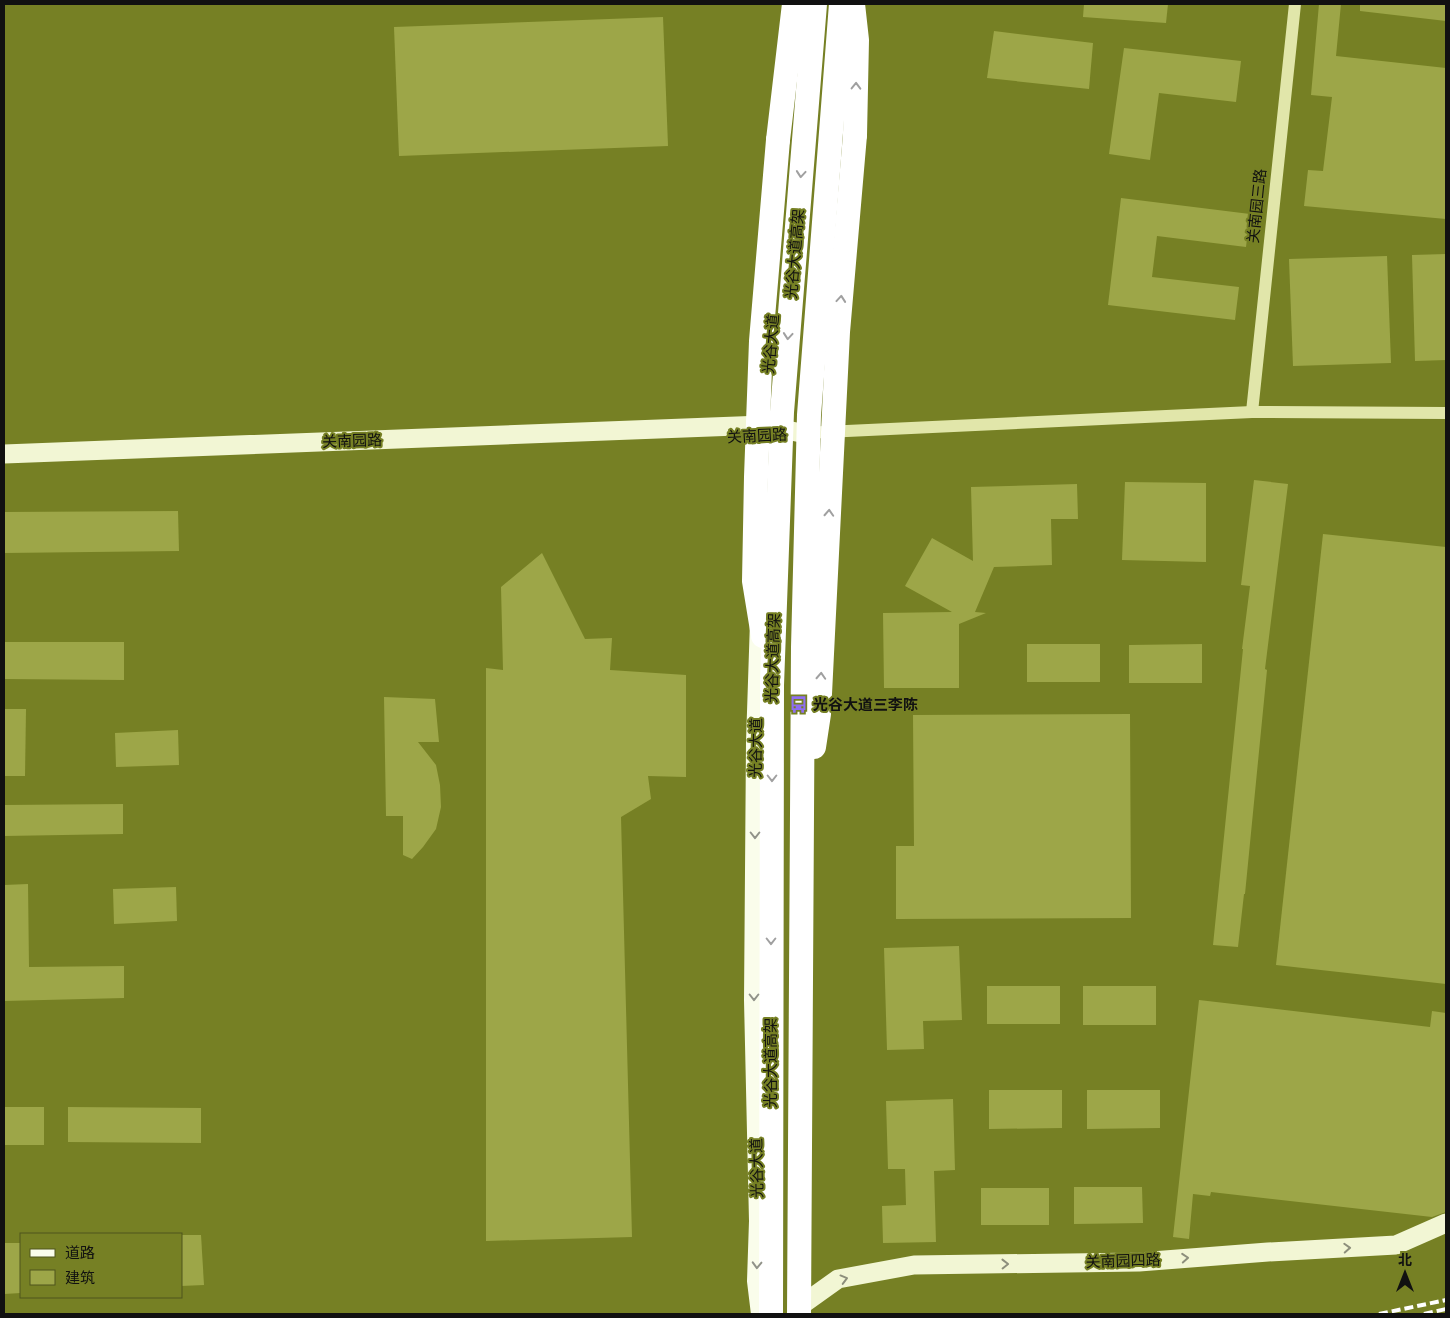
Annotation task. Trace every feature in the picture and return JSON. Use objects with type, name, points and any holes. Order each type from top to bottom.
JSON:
[{"type":"highway","points":[[772,695],[754,581],[755,505],[761,341],[778,140],[794,4]]},
{"type":"highway","name":"光谷大道高架","points":[[771,1314],[772,695],[782,412],[815,4]]},
{"type":"highway","name":"光谷大道高架","points":[[802,1311],[803,647],[809,414],[841,4]]},
{"type":"highway","points":[[802,810],[820,714],[838,332],[855,135],[857,40],[853,4]]},
{"type":"main road","name":"光谷大道","points":[[761,1314],[757,1281],[759,1221],[754,990],[756,742],[765,499],[764,430],[786,163],[804,4]]},
{"type":"main road","points":[[802,1311],[798,997],[801,433],[804,379],[824,183],[847,4]]},
{"type":"main road","name":"关南园路","points":[[4,454],[764,430],[801,433]]},
{"type":"main road","name":"关南园路","points":[[4,463],[764,430]]},
{"type":"main road","name":"关南园四路","points":[[802,1311],[838,1279],[914,1265],[1139,1262],[1396,1245],[1446,1223]]},
{"type":"street","name":"关南园三路","points":[[1252,412],[1294,4]]},
{"type":"street","points":[[801,433],[1252,412],[1446,412]]},
{"type":"building","points":[[1084,4],[1168,4],[1166,23],[1083,17]]},
{"type":"building","points":[[1319,4],[1341,4],[1336,56],[1446,68],[1446,219],[1304,206],[1308,170],[1323,171],[1332,97],[1311,95]]},
{"type":"building","points":[[1360,4],[1446,4],[1446,21],[1360,11]]},
{"type":"building","points":[[663,17],[668,146],[399,156],[394,27]]},
{"type":"building","points":[[994,31],[1093,43],[1089,89],[987,78]]},
{"type":"building","points":[[1124,48],[1241,61],[1236,102],[1159,93],[1150,160],[1109,154]]},
{"type":"building","points":[[1121,198],[1250,214],[1246,247],[1157,236],[1152,277],[1239,287],[1235,320],[1108,305]]},
{"type":"building","points":[[1446,254],[1446,360],[1415,361],[1412,255]]},
{"type":"building","points":[[1387,256],[1391,363],[1293,366],[1289,259]]},
{"type":"building","points":[[1254,480],[1288,484],[1265,669],[1267,670],[1238,947],[1213,945],[1250,586],[1241,585]]},
{"type":"building","points":[[1125,482],[1206,483],[1206,562],[1122,560]]},
{"type":"building","points":[[1077,484],[1078,519],[1051,519],[1052,565],[994,567],[975,612],[986,613],[959,624],[959,688],[884,688],[883,613],[952,612],[905,586],[932,538],[973,561],[971,487]]},
{"type":"building","points":[[178,511],[179,551],[4,553],[4,512]]},
{"type":"building","points":[[1323,534],[1446,547],[1446,984],[1276,965]]},
{"type":"building","points":[[542,553],[585,639],[612,638],[610,670],[686,675],[686,777],[648,776],[651,799],[621,817],[632,1237],[486,1241],[486,668],[503,670],[501,587]]},
{"type":"building","points":[[4,642],[124,642],[124,680],[4,679]]},
{"type":"building","points":[[1027,644],[1100,644],[1100,682],[1027,682]]},
{"type":"building","points":[[1202,644],[1202,683],[1129,683],[1129,645]]},
{"type":"building","points":[[384,697],[435,699],[439,742],[418,742],[436,765],[440,785],[441,807],[436,829],[412,859],[403,855],[403,816],[386,816]]},
{"type":"building","points":[[4,709],[26,709],[25,776],[4,776]]},
{"type":"building","points":[[1130,714],[1131,918],[896,919],[896,846],[914,846],[913,715]]},
{"type":"building","points":[[178,730],[179,765],[116,767],[115,733]]},
{"type":"building","points":[[123,804],[123,834],[4,836],[4,805]]},
{"type":"building","points":[[28,884],[29,967],[124,966],[124,998],[4,1001],[4,885]]},
{"type":"building","points":[[176,887],[177,921],[114,924],[113,889]]},
{"type":"building","points":[[959,946],[962,1020],[923,1021],[924,1049],[887,1050],[884,948]]},
{"type":"building","points":[[987,986],[1060,986],[1060,1024],[987,1024]]},
{"type":"building","points":[[1083,986],[1156,986],[1156,1025],[1083,1025]]},
{"type":"building","points":[[1199,1000],[1430,1027],[1432,1011],[1446,1013],[1446,1212],[1432,1217],[1211,1192],[1210,1196],[1193,1194],[1189,1239],[1173,1237]]},
{"type":"building","points":[[989,1090],[1062,1090],[1062,1128],[989,1129]]},
{"type":"building","points":[[1087,1090],[1160,1090],[1160,1128],[1087,1129]]},
{"type":"building","points":[[953,1099],[955,1170],[934,1171],[936,1242],[883,1243],[882,1206],[906,1205],[905,1169],[888,1169],[886,1101]]},
{"type":"building","points":[[4,1107],[44,1107],[44,1145],[4,1145]]},
{"type":"building","points":[[68,1107],[201,1108],[201,1143],[68,1142]]},
{"type":"building","points":[[1074,1187],[1142,1187],[1143,1223],[1074,1224]]},
{"type":"building","points":[[981,1188],[1049,1188],[1049,1225],[981,1225]]},
{"type":"building","points":[[182,1235],[201,1235],[204,1285],[182,1286]]},
{"type":"building","points":[[4,1243],[20,1243],[20,1293],[4,1294]]},
{"type":"railway","points":[[1379,1314],[1446,1300]]},
{"type":"railway","points":[[1424,1314],[1446,1309]]},
{"type":"place","name":"光谷大道三李陈","points":[[799,705]]}]
